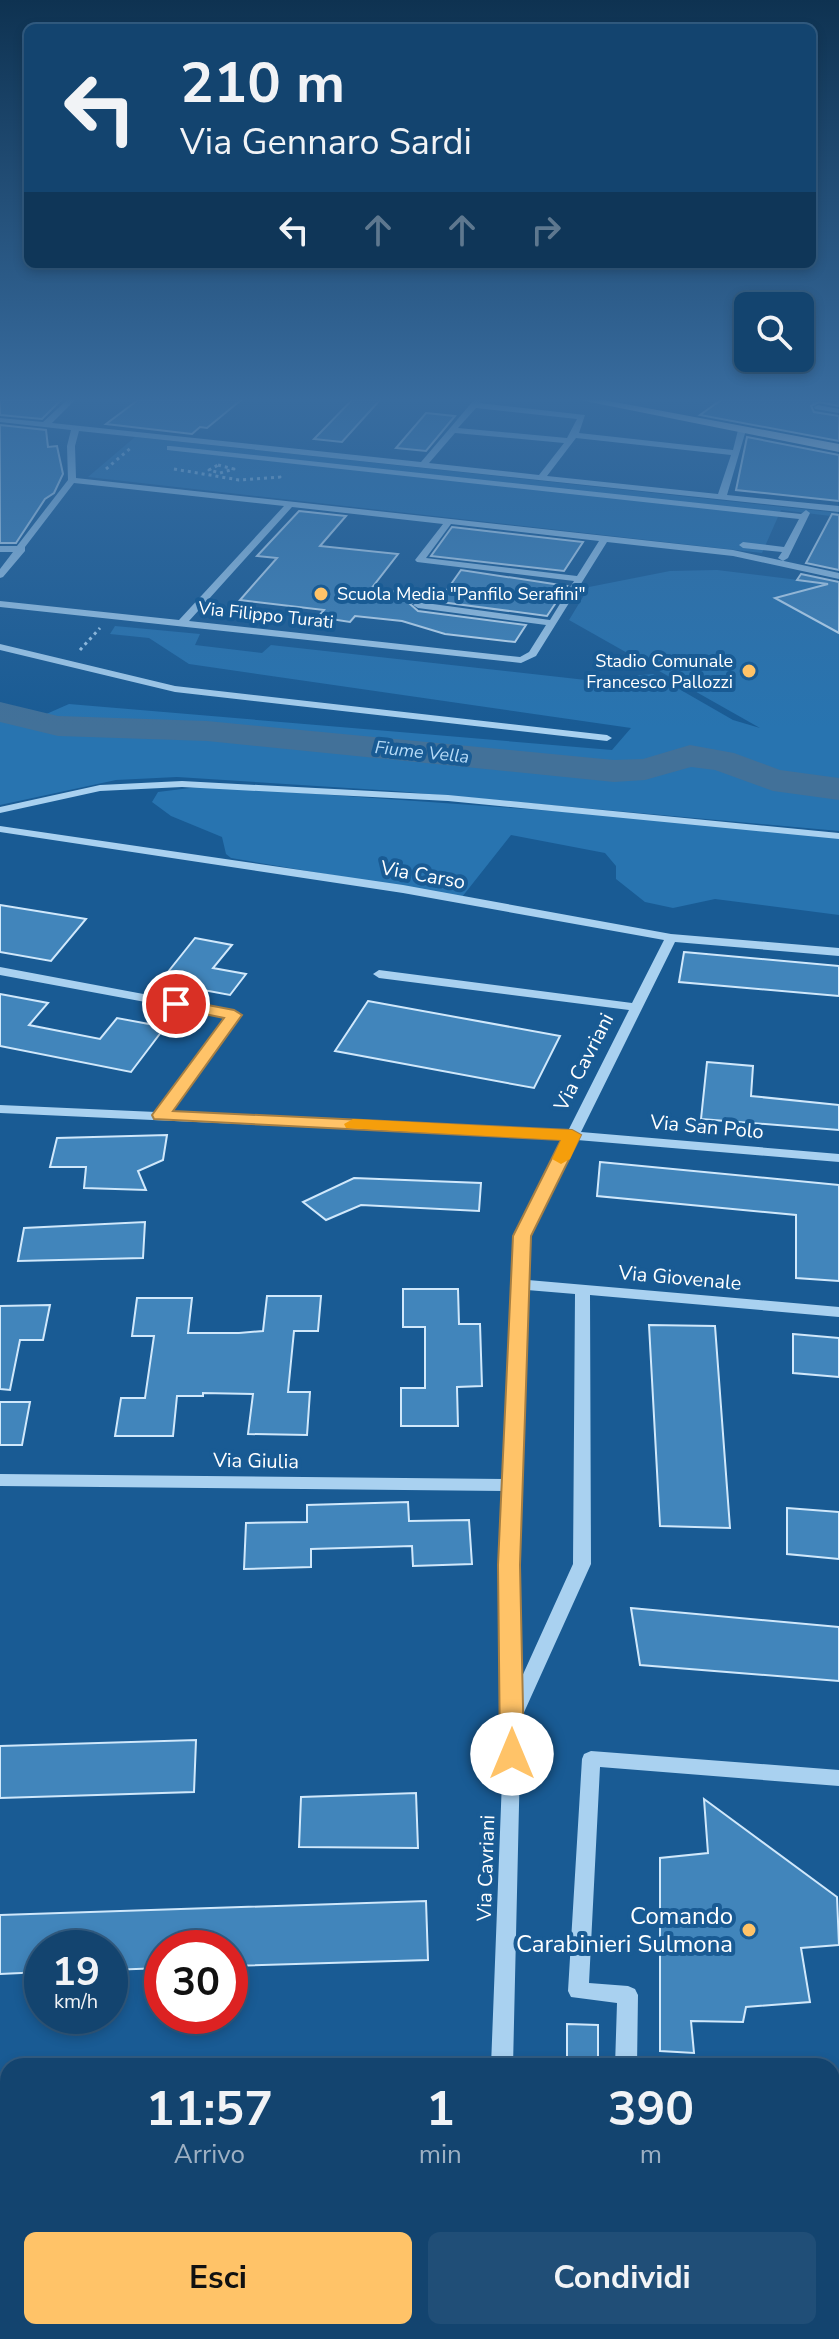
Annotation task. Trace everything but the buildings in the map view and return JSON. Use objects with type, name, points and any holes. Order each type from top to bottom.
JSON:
[{"type":"street","points":[[0,575],[51,509]]},
{"type":"street","points":[[183,622],[285,509]]},
{"type":"street","points":[[345,509],[752,556],[839,576]]},
{"type":"street","points":[[428,509],[787,550]]},
{"type":"street","points":[[750,509],[805,515],[777,563]]},
{"type":"street","points":[[449,521],[420,560],[580,579]]},
{"type":"street","points":[[418,605],[553,623],[605,538]]},
{"type":"street","points":[[0,549],[22,549]]},
{"type":"street","name":"Via Filippo Turati","points":[[0,604],[513,659],[529,657],[553,623]]},
{"type":"street","points":[[0,647],[175,689],[607,738]]},
{"type":"street","points":[[0,810],[100,788],[182,784],[448,798],[839,836]]},
{"type":"street","name":"Via Carso","points":[[0,829],[403,889],[671,938],[839,952]]},
{"type":"street","name":"Via Cavriani","points":[[502,2058],[512,1718],[509,1621],[511,1485],[522,1236],[671,938]]},
{"type":"street","points":[[0,971],[234,1015],[160,1115]]},
{"type":"street","points":[[379,974],[637,1007]]},
{"type":"street","name":"Via San Polo","points":[[0,1109],[572,1135],[839,1158]]},
{"type":"street","name":"Via Giovenale","points":[[518,1284],[839,1312]]},
{"type":"street","points":[[512,1718],[582,1564],[582,1290]]},
{"type":"street","name":"Via Giulia","points":[[0,1480],[511,1485]]},
{"type":"street","points":[[626,2058],[628,1995],[578,1991],[591,1759],[839,1778]]},
{"type":"path","points":[[87,642],[98,632]]},
{"type":"shaded area","points":[[373,509],[803,509],[839,513],[839,530],[831,516],[781,510],[762,553]]},
{"type":"shaded area","points":[[717,570],[839,585],[839,831],[395,791],[177,777],[116,780],[0,805],[0,715],[44,715],[69,704],[612,750],[631,728],[189,664],[149,638],[110,634],[115,626],[200,634],[195,645],[262,653],[271,645],[586,680],[653,674],[733,720],[760,728],[569,620],[589,587],[670,571]]},
{"type":"shaded area","points":[[206,786],[679,820],[839,837],[839,915],[715,899],[673,908],[645,902],[616,879],[616,866],[605,853],[511,835],[462,897],[231,858],[226,854],[222,837],[171,816],[152,802],[158,792]]},
{"type":"waterway","name":"Fiume Vella","points":[[0,712],[58,726],[207,731],[614,771],[645,769],[690,756],[722,760],[773,780],[839,789]]},
{"type":"slow traffic","points":[[353,1124],[572,1135],[561,1159]]},
{"type":"place","name":"Scuola Media \"Panfilo Serafini\"","points":[[321,594]]},
{"type":"place","name":"Stadio Comunale Francesco Pallozzi","points":[[749,671]]},
{"type":"place","name":"Comando Carabinieri Sulmona","points":[[749,1930]]},
{"type":"route","points":[[176,1004],[234,1015],[160,1115],[572,1135],[522,1236],[509,1565],[512,1754]]}]
